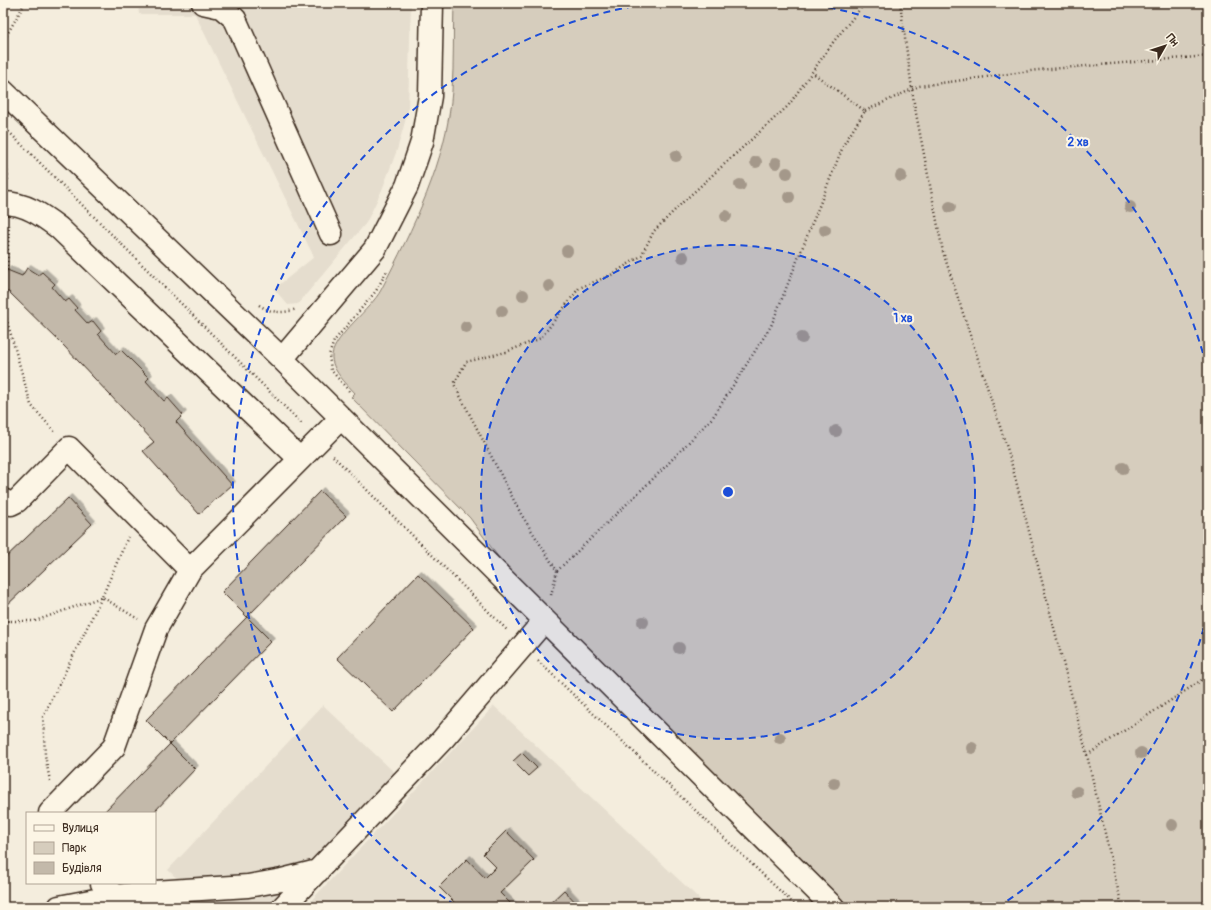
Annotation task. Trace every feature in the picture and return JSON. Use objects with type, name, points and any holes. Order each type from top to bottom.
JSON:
[{"type":"street","points":[[203,3],[221,7],[235,20],[331,234]]},
{"type":"street","points":[[282,359],[375,249],[407,186],[422,142],[430,96],[432,3]]},
{"type":"street","points":[[3,91],[282,359],[833,907]]},
{"type":"street","points":[[6,203],[37,211],[59,228],[300,460]]},
{"type":"street","points":[[52,810],[114,747],[156,629],[190,570],[342,418]]},
{"type":"street","points":[[3,500],[11,504],[17,501],[69,448],[190,570]]},
{"type":"street","points":[[283,907],[443,739],[544,621]]},
{"type":"street","points":[[59,907],[108,895],[248,886],[282,880],[318,871]]},
{"type":"street","points":[[154,892],[171,907]]},
{"type":"path","points":[[3,51],[5,38],[25,3]]},
{"type":"path","points":[[556,571],[521,514],[454,384],[466,362],[506,352],[541,338],[579,288],[611,275],[641,256],[654,231],[683,202],[788,106],[865,3]]},
{"type":"path","points":[[900,3],[912,89],[942,252],[1009,454],[1087,755],[1122,907]]},
{"type":"path","points":[[544,621],[556,571],[658,474],[714,417],[771,326],[844,144],[865,111],[912,89],[927,85],[1038,70],[1208,56]]},
{"type":"path","points":[[812,72],[865,111]]},
{"type":"path","points":[[4,122],[7,270]]},
{"type":"path","points":[[4,127],[523,646],[797,907]]},
{"type":"path","points":[[257,304],[269,311],[287,312],[301,306]]},
{"type":"path","points":[[3,307],[31,405],[69,448]]},
{"type":"path","points":[[52,810],[45,756],[43,717],[102,597],[137,516]]},
{"type":"path","points":[[3,621],[35,621],[102,597]]},
{"type":"path","points":[[102,597],[156,629]]},
{"type":"path","points":[[1087,755],[1208,676]]},
{"type":"shaded area","points":[[138,3],[278,3],[281,10],[301,3],[411,3],[408,111],[397,150],[382,190],[366,223],[298,304],[288,305],[274,289],[314,257],[195,14],[139,14]]},
{"type":"shaded area","points":[[323,705],[396,774],[272,907],[207,907],[168,870]]},
{"type":"shaded area","points":[[494,706],[708,907],[305,907]]},
{"type":"green space","points":[[454,3],[1208,3],[1208,907],[850,907],[507,569],[470,518],[351,397],[355,393],[336,371],[332,361],[332,355],[335,347],[346,331],[370,305],[381,290],[405,243],[427,194],[436,168],[449,117],[453,69]]},
{"type":"building","points":[[27,268],[38,275],[42,272],[55,284],[52,287],[65,302],[69,299],[77,308],[75,310],[88,324],[93,321],[101,331],[98,334],[116,354],[121,350],[149,378],[146,381],[164,401],[168,398],[183,415],[176,422],[232,485],[199,514],[143,451],[154,442],[64,346],[9,292],[3,291],[3,279],[7,270],[22,276]]},
{"type":"building","points":[[320,491],[346,516],[247,617],[222,592]]},
{"type":"building","points":[[68,498],[92,524],[3,609],[3,560]]},
{"type":"building","points":[[418,574],[474,628],[393,712],[337,658]]},
{"type":"building","points":[[247,617],[271,641],[170,744],[146,720]]},
{"type":"building","points":[[170,744],[195,769],[154,812],[104,812]]},
{"type":"building","points":[[522,753],[537,768],[528,776],[513,761]]},
{"type":"building","points":[[506,831],[534,860],[500,893],[514,907],[455,907],[457,905],[439,887],[467,859],[485,878],[496,867],[483,854]]},
{"type":"building","points":[[564,890],[580,907],[546,907]]}]
